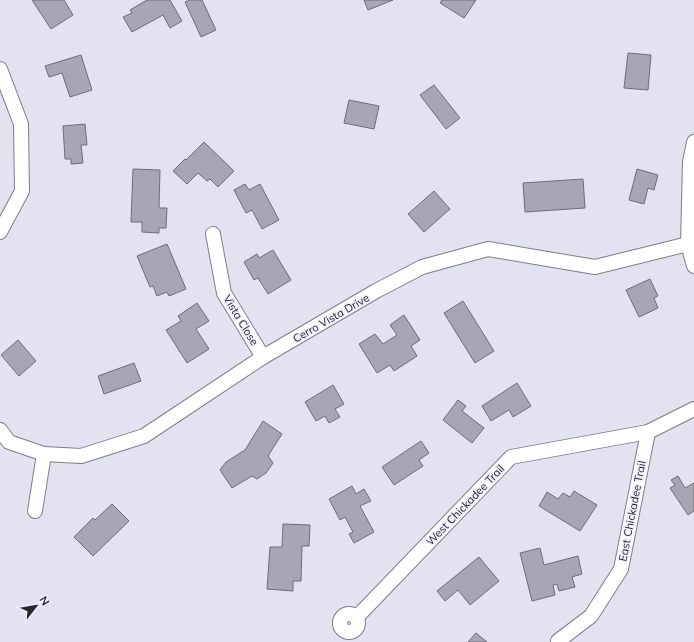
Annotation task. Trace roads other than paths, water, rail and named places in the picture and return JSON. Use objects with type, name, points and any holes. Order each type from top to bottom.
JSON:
[{"type":"street","points":[[0,69],[21,124],[22,191],[0,232]]},
{"type":"street","points":[[694,142],[690,162],[688,244],[694,266]]},
{"type":"street","name":"Vista Close","points":[[213,234],[224,293],[263,357]]},
{"type":"street","name":"Cerro Vista Drive","points":[[0,430],[9,442],[44,454],[81,456],[144,436],[263,357],[376,291],[422,267],[451,259],[488,250],[595,267],[688,244]]},
{"type":"street","points":[[648,432],[694,409]]},
{"type":"street","name":"West Chickadee Trail","points":[[356,618],[511,457],[648,432]]},
{"type":"street","name":"East Chickadee Trail","points":[[558,641],[591,616],[621,569],[648,432]]},
{"type":"street","points":[[35,511],[44,454]]}]
